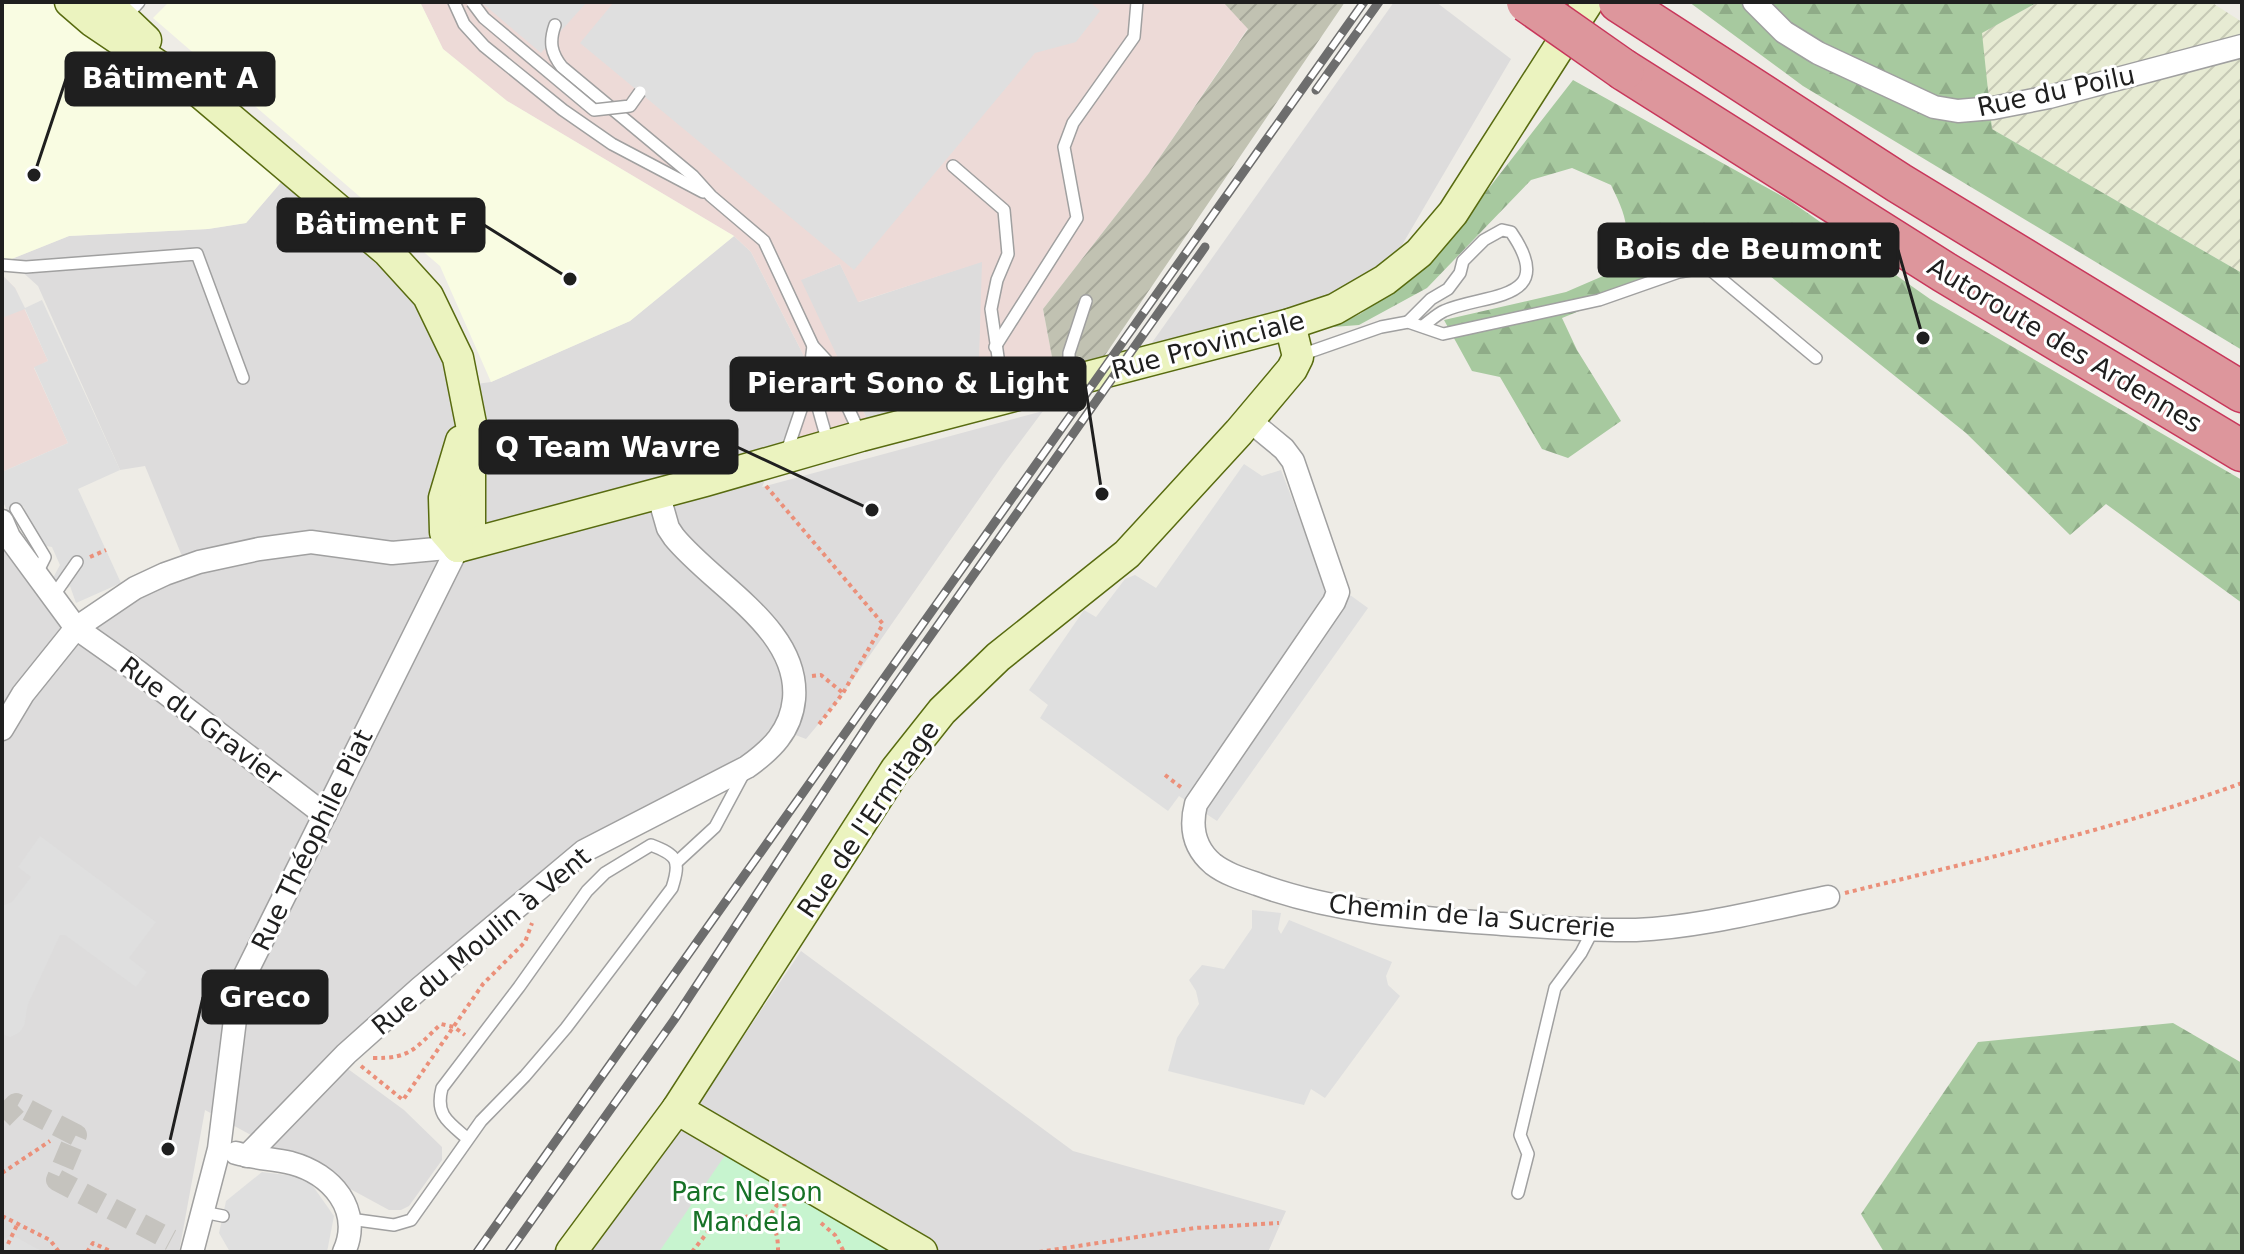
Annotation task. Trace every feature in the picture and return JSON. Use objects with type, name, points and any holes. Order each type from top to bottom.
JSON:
[{"type":"highway","name":"Autoroute des Ardennes","points":[[1527,2],[1624,70],[1944,272],[2242,451]]},
{"type":"highway","name":"Autoroute des Ardennes","points":[[1633,11],[1899,183],[2242,392]]},
{"type":"street","points":[[2,729],[23,694],[76,628],[135,588],[165,574],[214,558],[311,542],[392,553],[458,547],[470,525],[470,469],[474,439],[458,358],[428,296],[387,251],[183,78],[169,73],[92,21],[72,2]]},
{"type":"street","name":"Rue Provinciale","points":[[458,547],[861,436],[1290,324],[1335,309],[1385,280],[1419,253],[1453,213],[1588,2]]},
{"type":"street","name":"Rue du Poilu","points":[[1754,2],[1784,32],[1818,53],[1934,107],[1958,111],[2049,97],[2242,46]]},
{"type":"street","points":[[121,6],[178,67],[183,78]]},
{"type":"street","points":[[1290,324],[1298,357]]},
{"type":"street","name":"Rue de l'Ermitage","points":[[571,1252],[677,1109],[896,769],[942,711],[998,657],[1127,554],[1249,420],[1292,369],[1298,357]]},
{"type":"street","name":"Chemin de la Sucrerie","points":[[1249,420],[1284,449],[1293,461],[1338,592],[1198,800],[1193,824],[1199,849],[1210,862],[1229,874],[1323,904],[1460,920],[1593,930],[1677,927],[1828,897]]},
{"type":"street","points":[[658,493],[674,537],[771,631],[787,656],[794,680],[793,705],[782,736],[769,751],[747,767]]},
{"type":"street","points":[[9,515],[9,537],[76,628]]},
{"type":"street","name":"Rue Théophile Piat","points":[[194,1251],[213,1214],[239,987],[458,547]]},
{"type":"street","name":"Rue du Gravier","points":[[76,628],[325,815]]},
{"type":"street","name":"Rue du Moulin à Vent","points":[[247,1156],[346,1054],[584,851],[747,767]]},
{"type":"street","points":[[677,1109],[922,1252]]},
{"type":"street","points":[[219,1149],[292,1163],[316,1173],[332,1185],[345,1200],[350,1219],[344,1252]]},
{"type":"lane","points":[[72,2],[98,12],[121,6]]},
{"type":"lane","points":[[454,2],[464,24],[484,46],[563,110],[612,144],[711,196]]},
{"type":"lane","points":[[472,2],[484,18],[594,110],[630,106],[640,92]]},
{"type":"lane","points":[[995,347],[1077,218],[1064,147],[1073,123],[1134,37],[1137,2]]},
{"type":"lane","points":[[555,25],[550,40],[554,57],[562,67],[693,176],[711,196],[764,241],[813,346],[826,360],[861,436]]},
{"type":"lane","points":[[953,166],[1004,210],[1008,254],[997,280],[991,309],[1004,399]]},
{"type":"lane","points":[[1408,322],[1431,299],[1448,289],[1460,273],[1463,261],[1484,240],[1502,230],[1511,232],[1524,255],[1526,268],[1525,279],[1518,287],[1497,298],[1443,311],[1423,326]]},
{"type":"lane","points":[[2,265],[26,267],[197,254],[243,378]]},
{"type":"lane","points":[[1298,357],[1381,327],[1408,322],[1443,334],[1599,300],[1679,272],[1707,267],[1816,358]]},
{"type":"lane","points":[[1069,383],[1069,353],[1086,301]]},
{"type":"lane","points":[[813,346],[810,363],[812,376],[829,445]]},
{"type":"lane","points":[[770,462],[804,406],[812,376]]},
{"type":"lane","points":[[54,595],[77,562]]},
{"type":"lane","points":[[677,862],[715,827],[747,767]]},
{"type":"lane","points":[[350,1219],[394,1225],[411,1220],[481,1121],[566,1028],[672,888],[677,862],[670,852],[651,845],[605,873],[587,891],[442,1088],[438,1103],[445,1120],[468,1139]]},
{"type":"lane","points":[[1518,1193],[1528,1154],[1520,1135],[1555,988],[1581,953],[1593,930]]},
{"type":"path","points":[[770,462],[768,489],[883,624],[843,693],[817,727]]},
{"type":"path","points":[[794,680],[821,675],[843,693]]},
{"type":"path","points":[[1828,897],[2124,823],[2242,783]]},
{"type":"path","points":[[346,1054],[403,1100],[483,984],[525,942],[535,916]]},
{"type":"path","points":[[396,1058],[408,1055],[441,1024],[454,1027],[476,1042]]},
{"type":"path","points":[[2,1173],[50,1141]]},
{"type":"path","points":[[762,1227],[777,1205],[789,1203],[799,1209]]},
{"type":"path","points":[[692,1252],[714,1224],[724,1231],[747,1215],[768,1219],[776,1228],[778,1252]]},
{"type":"path","points":[[2,1216],[50,1240],[59,1252]]},
{"type":"path","points":[[818,1221],[835,1235],[844,1252]]},
{"type":"path","points":[[1039,1252],[1195,1228],[1279,1223]]},
{"type":"path","points":[[8,1244],[18,1224]]},
{"type":"path","points":[[87,1252],[93,1243],[112,1252]]},
{"type":"shaded area","points":[[2,2],[50,2],[156,78],[283,180],[246,223],[208,229],[69,236],[9,260],[2,259]]},
{"type":"shaded area","points":[[169,2],[420,2],[443,49],[507,101],[734,236],[630,321],[491,382],[440,266],[153,18]]},
{"type":"shaded area","points":[[420,2],[1223,2],[1248,28],[1149,173],[1043,309],[1055,373],[978,394],[982,262],[858,302],[840,264],[801,280],[866,417],[874,423],[781,448],[798,406],[806,375],[805,358],[751,252],[734,236],[507,101],[443,49]]},
{"type":"shaded area","points":[[481,2],[587,2],[541,53]]},
{"type":"shaded area","points":[[614,2],[1090,2],[1100,11],[1076,42],[1035,53],[854,270],[580,43]]},
{"type":"shaded area","points":[[1223,2],[1345,2],[1099,364],[1055,373],[1043,309],[1149,173],[1248,29]]},
{"type":"shaded area","points":[[1394,2],[1436,2],[1511,59],[1395,257],[1307,309],[1151,344]]},
{"type":"shaded area","points":[[2038,2],[2211,2],[2242,22],[2242,273],[1992,129],[1981,33]]},
{"type":"shaded area","points":[[283,180],[392,277],[417,304],[435,333],[454,387],[491,382],[630,321],[734,236],[751,252],[805,358],[806,375],[798,406],[762,487],[1043,411],[840,698],[806,739],[772,726],[751,752],[716,778],[585,847],[333,1058],[404,1110],[442,1147],[442,1160],[409,1206],[389,1210],[205,1110],[179,1252],[2,1252],[2,538],[64,625],[184,561],[145,466],[120,470],[38,286],[9,260],[69,236],[208,229],[246,223]]},
{"type":"shaded area","points":[[983,261],[978,394],[874,423],[866,417],[800,280],[840,264],[859,302]]},
{"type":"shaded area","points":[[2,275],[15,288],[48,361],[34,368],[68,443],[2,472]]},
{"type":"shaded area","points":[[2,275],[15,288],[25,308],[42,300],[120,470],[78,489],[121,583],[76,603],[70,586],[68,588],[53,578],[60,565],[52,547],[46,546],[32,527],[23,506],[8,512],[2,500],[2,472],[68,443],[34,367],[48,361],[25,309],[2,318]]},
{"type":"shaded area","points":[[1244,464],[1262,476],[1281,470],[1321,574],[1368,608],[1217,821],[1179,796],[1168,811],[1040,718],[1048,705],[1029,690],[1084,610],[1096,617],[1125,579],[1135,575],[1156,588]]},
{"type":"shaded area","points":[[40,836],[156,922],[129,958],[147,972],[136,987],[65,935],[60,935],[28,1004],[24,1026],[10,1037],[2,1034],[2,906],[12,902],[31,877],[18,867]]},
{"type":"shaded area","points":[[1252,910],[1281,913],[1278,929],[1281,934],[1289,920],[1392,962],[1386,976],[1388,985],[1400,996],[1325,1098],[1311,1089],[1304,1105],[1168,1071],[1177,1038],[1199,1004],[1189,980],[1202,965],[1224,969],[1252,928]]},
{"type":"shaded area","points":[[801,951],[1073,1151],[1286,1211],[1268,1252],[587,1252],[684,1125]]},
{"type":"shaded area","points":[[262,1172],[303,1177],[310,1182],[334,1216],[327,1252],[230,1252],[219,1233],[226,1201]]},
{"type":"shaded area","points":[[12,1235],[43,1252],[2,1252],[2,1240]]},
{"type":"green space","points":[[1689,2],[2038,2],[1982,33],[1992,129],[2242,273],[2242,350],[1803,86]]},
{"type":"green space","points":[[1573,80],[1789,200],[1930,299],[2242,480],[2242,603],[2106,504],[2070,535],[1966,433],[1735,248],[1562,318],[1577,350],[1621,421],[1568,458],[1542,449],[1500,377],[1472,371],[1444,320],[1566,292],[1617,270],[1625,246],[1626,226],[1617,197],[1611,185],[1572,168],[1531,180],[1427,288],[1359,325],[1333,327],[1360,314],[1412,279],[1468,215]]},
{"type":"green space","points":[[2173,1023],[2242,1063],[2242,1252],[1884,1252],[1861,1214],[1978,1042]]},
{"type":"green space","name":"Parc Nelson Mandela","points":[[732,1145],[916,1252],[659,1252]]},
{"type":"tunnel","points":[[2,1118],[16,1104],[76,1135],[57,1180],[171,1240]]},
{"type":"railway","points":[[477,1252],[1364,2]]},
{"type":"railway","points":[[1316,90],[1379,2]]},
{"type":"railway","points":[[509,1252],[674,1020],[871,720],[1205,247]]},
{"type":"place","name":"Bâtiment A","points":[[34,175]]},
{"type":"place","name":"Bâtiment F","points":[[570,279]]},
{"type":"place","name":"Bois de Beumont","points":[[1923,338]]},
{"type":"place","name":"Pierart Sono & Light","points":[[1102,494]]},
{"type":"place","name":"Q Team Wavre","points":[[872,510]]},
{"type":"place","name":"Greco","points":[[168,1149]]}]
